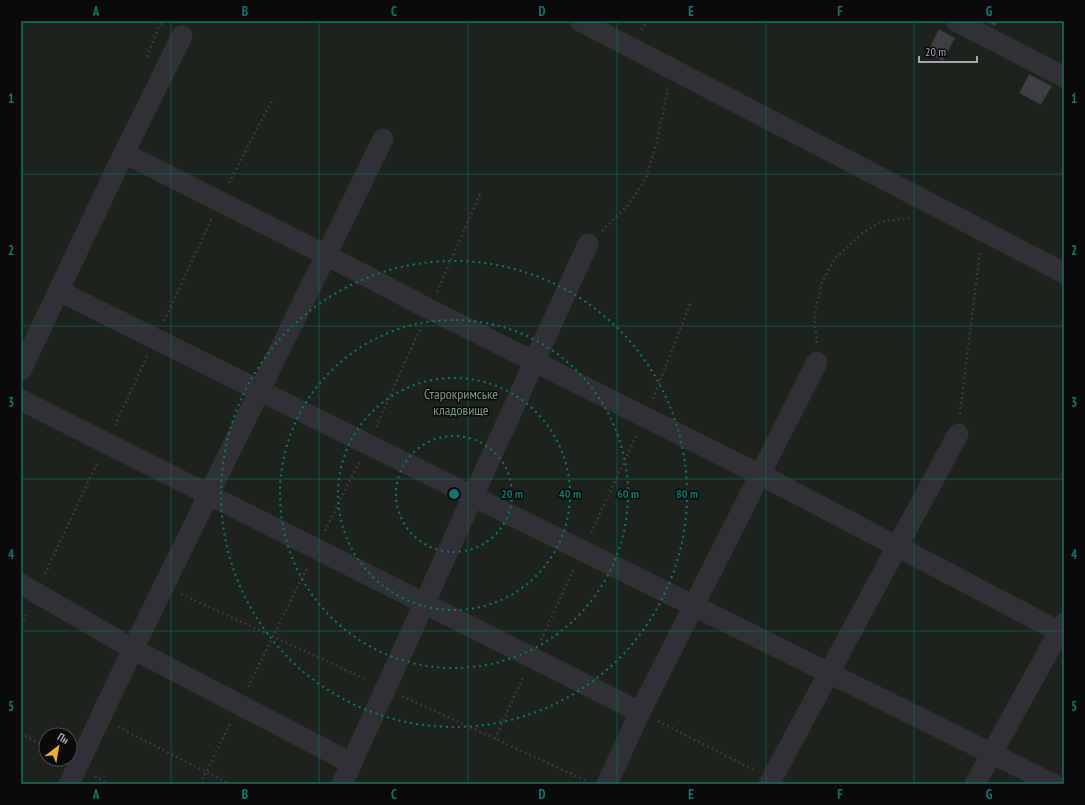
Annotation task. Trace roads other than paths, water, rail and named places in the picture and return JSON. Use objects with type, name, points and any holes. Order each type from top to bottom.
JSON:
[{"type":"lane","points":[[580,21],[1064,273]]},
{"type":"lane","points":[[956,21],[1064,77]]},
{"type":"lane","points":[[21,370],[124,153],[182,36]]},
{"type":"lane","points":[[69,784],[208,494],[383,139]]},
{"type":"lane","points":[[124,153],[646,416],[897,546],[1062,629],[975,784]]},
{"type":"lane","points":[[342,784],[588,244]]},
{"type":"lane","points":[[59,291],[1053,784]]},
{"type":"lane","points":[[607,784],[640,712],[817,362]]},
{"type":"lane","points":[[21,400],[640,712]]},
{"type":"lane","points":[[774,782],[829,673],[958,434]]},
{"type":"lane","points":[[29,588],[133,649],[351,763]]},
{"type":"park label","name":"Старокримське кладовище","points":[[461,402]]}]
